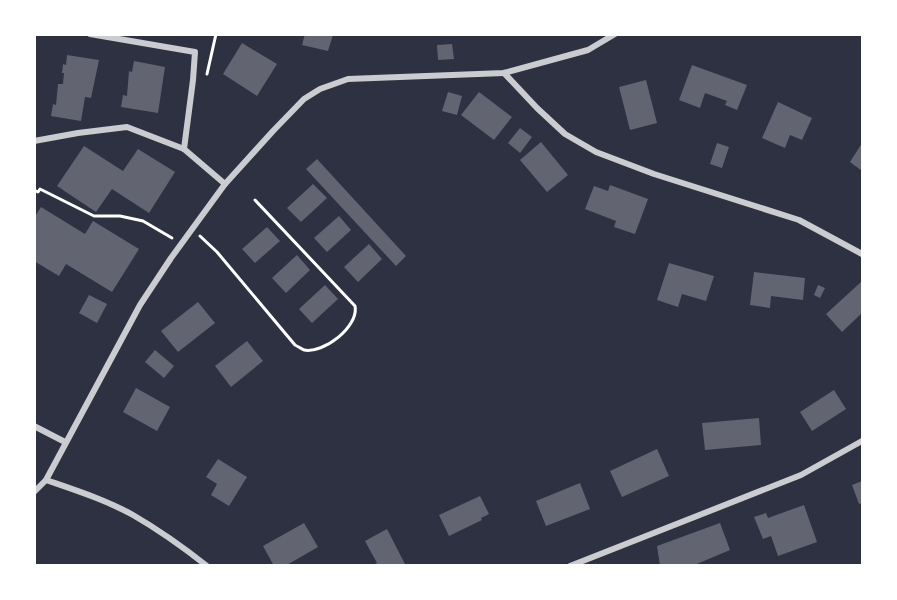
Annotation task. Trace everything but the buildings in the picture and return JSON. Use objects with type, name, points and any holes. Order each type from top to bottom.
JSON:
[{"type":"street","points":[[90,34],[195,52],[194,80],[184,149]]},
{"type":"street","points":[[34,492],[46,480],[141,304],[171,258],[225,184],[304,99],[320,89],[348,79],[504,73],[588,50],[615,34]]},
{"type":"street","points":[[504,73],[537,108],[566,134],[596,152],[654,174],[799,220],[862,254]]},
{"type":"street","points":[[34,141],[128,127],[184,149],[225,184]]},
{"type":"street","points":[[34,426],[65,442]]},
{"type":"street","points":[[570,566],[801,475],[862,441]]},
{"type":"street","points":[[46,480],[131,514],[171,538],[207,566]]},
{"type":"path","points":[[194,80],[206,80],[216,34]]},
{"type":"path","points":[[34,190],[38,192],[40,189],[94,216],[120,216],[143,221],[173,238],[167,247]]},
{"type":"path","points":[[199,235],[217,252],[295,345],[303,350],[311,350],[322,348],[332,342],[353,320],[356,312],[355,306],[255,200]]}]
